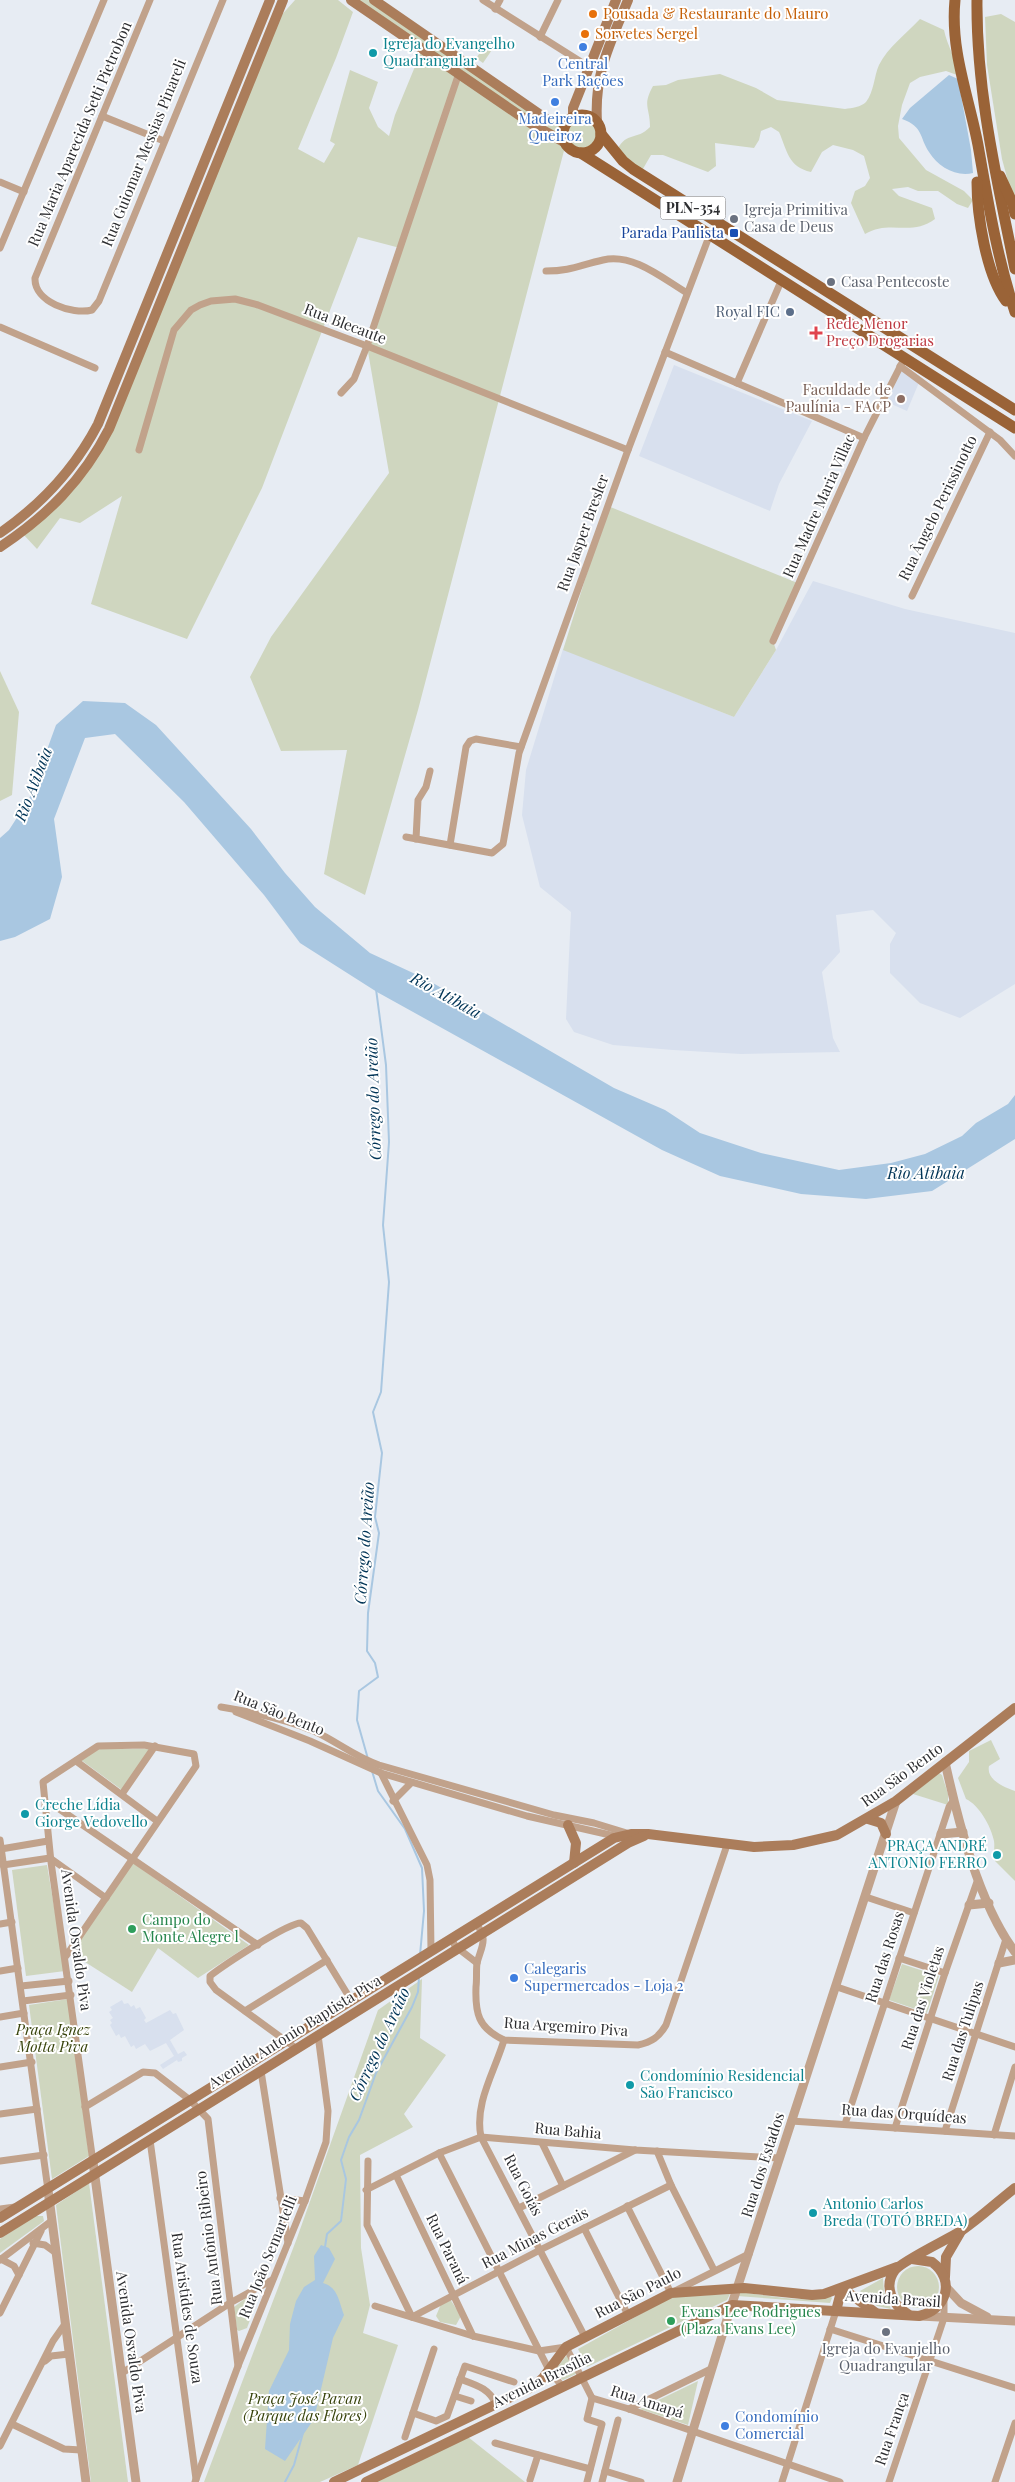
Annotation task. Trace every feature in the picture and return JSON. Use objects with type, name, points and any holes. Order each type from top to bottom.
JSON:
[{"type":"main road","points":[[0,533],[31,510],[56,486],[83,451],[98,424],[270,0]]},
{"type":"main road","points":[[0,547],[33,524],[65,494],[84,470],[105,436],[281,5],[288,0]]},
{"type":"main road","name":"PLN-354","points":[[351,0],[535,126],[566,143],[572,150],[581,153],[782,279],[903,362],[1015,428]]},
{"type":"main road","points":[[566,143],[563,132],[570,119],[616,0]]},
{"type":"main road","points":[[581,153],[595,148],[601,134],[597,122],[595,97],[597,82],[603,60],[628,0]]},
{"type":"main road","points":[[955,0],[956,44],[960,75],[982,168],[992,231],[1015,312]]},
{"type":"main road","points":[[977,0],[977,43],[994,166],[1015,269]]},
{"type":"main road","points":[[379,1],[548,120],[588,116],[597,122]]},
{"type":"main road","name":"PLN-354","points":[[601,134],[623,162],[633,169],[1010,404],[1015,410]]},
{"type":"main road","points":[[994,166],[1012,202],[1015,214]]},
{"type":"main road","points":[[982,168],[977,183],[979,211],[989,260],[1002,295],[1015,312]]},
{"type":"main road","points":[[992,231],[1006,227]]},
{"type":"main road","name":"Rua São Bento","points":[[618,1836],[754,1847],[813,1842],[837,1835],[868,1819],[896,1801],[1015,1708]]},
{"type":"main road","points":[[868,1819],[881,1822],[886,1834]]},
{"type":"main road","points":[[568,1825],[576,1844],[574,1863]]},
{"type":"main road","name":"Avenida Antonio Baptista Piva","points":[[0,2218],[618,1836]]},
{"type":"main road","name":"Avenida Antonio Baptista Piva","points":[[0,2233],[637,1837]]},
{"type":"main road","points":[[490,1915],[496,1925]]},
{"type":"main road","points":[[397,1972],[404,1983]]},
{"type":"main road","points":[[671,2293],[737,2289],[812,2296],[842,2288],[897,2268],[962,2230],[1015,2188]]},
{"type":"main road","points":[[897,2268],[892,2276],[890,2294],[894,2303],[914,2315],[934,2311],[945,2288],[946,2257],[962,2230]]},
{"type":"main road","points":[[912,2259],[932,2262],[945,2288]]},
{"type":"main road","points":[[836,2310],[842,2288]]},
{"type":"main road","points":[[842,2288],[876,2313]]},
{"type":"main road","name":"Rua São Paulo","points":[[566,2347],[671,2293]]},
{"type":"main road","name":"Avenida Brasil","points":[[732,2305],[914,2315]]},
{"type":"main road","name":"Avenida Brasília","points":[[366,2482],[581,2376],[732,2305]]},
{"type":"main road","name":"Avenida Brasília","points":[[334,2482],[534,2386],[566,2347]]},
{"type":"street","points":[[0,248],[104,0]]},
{"type":"street","name":"Rua Maria Aparecida Setti Pietrobon","points":[[85,312],[62,306],[42,297],[35,285],[35,278],[150,0]]},
{"type":"street","name":"Rua Guiomar Messias Pinareli","points":[[85,312],[92,310],[99,301],[223,0]]},
{"type":"street","points":[[483,0],[589,67]]},
{"type":"street","points":[[495,8],[500,0]]},
{"type":"street","points":[[540,37],[558,0]]},
{"type":"street","points":[[341,393],[354,379],[367,346],[459,73]]},
{"type":"street","points":[[102,116],[164,141]]},
{"type":"street","points":[[0,182],[24,192]]},
{"type":"street","name":"Rua Jasper Bresler","points":[[450,845],[492,852],[501,847],[520,747],[628,450],[710,234]]},
{"type":"street","points":[[546,271],[567,271],[603,260],[621,259],[635,263],[688,293]]},
{"type":"street","points":[[737,383],[782,279]]},
{"type":"street","name":"Rua Blecaute","points":[[139,450],[174,330],[191,310],[200,305],[224,299],[245,300],[367,346],[628,450]]},
{"type":"street","points":[[0,327],[95,368]]},
{"type":"street","points":[[665,352],[864,438]]},
{"type":"street","points":[[903,362],[990,432],[1009,448],[1015,456]]},
{"type":"street","name":"Rua Madre Maria Villac","points":[[773,641],[864,438],[903,362]]},
{"type":"street","name":"Rua Ângelo Perissinotto","points":[[912,596],[990,432]]},
{"type":"street","points":[[406,837],[450,845],[466,747],[470,741],[476,739],[520,747]]},
{"type":"street","points":[[416,839],[418,800],[426,788],[430,771]]},
{"type":"street","name":"Rua São Bento","points":[[618,1836],[568,1825],[554,1818],[379,1765],[358,1756],[313,1731],[248,1711],[221,1706],[310,1741],[381,1773],[411,1783],[554,1818],[594,1823],[637,1837]]},
{"type":"street","points":[[310,1741],[313,1731]]},
{"type":"street","points":[[66,1956],[157,1820],[196,1766],[196,1758],[190,1752],[155,1746],[98,1746],[76,1761],[157,1820]]},
{"type":"street","points":[[122,1794],[155,1746]]},
{"type":"street","name":"Avenida Osvaldo Piva","points":[[76,1761],[44,1782],[45,1806],[50,1858],[66,1956],[136,2482]]},
{"type":"street","points":[[945,1762],[963,1832],[979,1878],[1006,1939],[1015,1952]]},
{"type":"street","points":[[379,1765],[393,1801],[427,1865],[430,1880],[424,1956]]},
{"type":"street","points":[[393,1801],[411,1783]]},
{"type":"street","name":"Rua dos Estados","points":[[677,2482],[711,2369],[866,1898],[896,1801]]},
{"type":"street","name":"Rua das Rosas","points":[[845,2124],[914,1913],[954,1801]]},
{"type":"street","points":[[45,1806],[55,1806],[258,1945]]},
{"type":"street","points":[[941,1834],[963,1832]]},
{"type":"street","points":[[0,1840],[4,1865],[3,1881],[12,1922],[32,2062],[48,2190],[50,2222],[56,2253],[86,2482]]},
{"type":"street","points":[[1,1849],[48,1841]]},
{"type":"street","name":"Rua Argemiro Piva","points":[[483,1933],[484,1944],[477,1963],[476,2000],[479,2018],[488,2032],[504,2040],[638,2046],[655,2039],[666,2025],[727,1845]]},
{"type":"street","points":[[4,1865],[50,1858],[106,1898]]},
{"type":"street","name":"Rua das Violetas","points":[[895,2128],[945,1973],[979,1878]]},
{"type":"street","points":[[866,1898],[914,1913]]},
{"type":"street","points":[[969,1905],[989,1903]]},
{"type":"street","points":[[0,1924],[12,1922]]},
{"type":"street","points":[[297,2049],[211,1986],[210,1976],[292,1925],[301,1923],[307,1928],[351,2000]]},
{"type":"street","points":[[476,1924],[483,1933]]},
{"type":"street","points":[[452,1939],[459,1949],[477,1963]]},
{"type":"street","name":"Rua das Tulipas","points":[[945,2131],[1006,1939]]},
{"type":"street","points":[[899,1958],[945,1973]]},
{"type":"street","points":[[245,2011],[326,1960]]},
{"type":"street","points":[[999,1963],[1015,1960]]},
{"type":"street","points":[[0,1971],[18,1968]]},
{"type":"street","points":[[21,1986],[69,1981]]},
{"type":"street","points":[[837,1987],[1015,2047]]},
{"type":"street","points":[[23,2001],[71,1995]]},
{"type":"street","points":[[0,2017],[24,2013]]},
{"type":"street","name":"Rua João Semartelli","points":[[196,2480],[238,2366],[305,2201],[326,2142],[328,2111],[318,2035]]},
{"type":"street","name":"Rua Goiás","points":[[504,2040],[484,2097],[480,2128],[482,2137],[585,2337]]},
{"type":"street","points":[[0,2067],[32,2062]]},
{"type":"street","points":[[994,2135],[1015,2068]]},
{"type":"street","name":"Rua Antônio Ribeiro","points":[[85,2106],[143,2072],[149,2071],[155,2073],[190,2100],[209,2124],[238,2366]]},
{"type":"street","points":[[261,2071],[288,2244]]},
{"type":"street","points":[[0,2114],[37,2109]]},
{"type":"street","name":"Rua das Orquídeas","points":[[792,2121],[1015,2136]]},
{"type":"street","name":"Rua Bahia","points":[[366,2190],[439,2153],[482,2137],[635,2150],[780,2158]]},
{"type":"street","name":"Rua Aristides de Souza","points":[[150,2140],[196,2480]]},
{"type":"street","points":[[542,2143],[563,2186]]},
{"type":"street","points":[[519,2208],[635,2150]]},
{"type":"street","points":[[657,2151],[671,2185],[714,2270]]},
{"type":"street","points":[[439,2153],[549,2370],[562,2386]]},
{"type":"street","points":[[0,2161],[44,2155]]},
{"type":"street","points":[[368,2161],[366,2226],[412,2317]]},
{"type":"street","name":"Rua Paraná","points":[[396,2175],[473,2336]]},
{"type":"street","name":"Rua Minas Gerais","points":[[412,2317],[540,2250],[671,2185]]},
{"type":"street","points":[[280,2198],[305,2201]]},
{"type":"street","points":[[0,2209],[18,2206]]},
{"type":"street","points":[[627,2206],[671,2293]]},
{"type":"street","points":[[19,2275],[14,2266],[1,2259],[41,2231],[50,2222]]},
{"type":"street","points":[[584,2228],[628,2315]]},
{"type":"street","points":[[0,2313],[41,2231]]},
{"type":"street","points":[[22,2245],[35,2243],[50,2248],[56,2253]]},
{"type":"street","name":"Rua São Paulo","points":[[671,2293],[749,2254]]},
{"type":"street","points":[[122,2373],[230,2303],[272,2280]]},
{"type":"street","name":"Rua França","points":[[889,2482],[944,2318],[945,2288]]},
{"type":"street","name":"Avenida Brasil","points":[[945,2288],[961,2303],[992,2319]]},
{"type":"street","name":"Rua São Paulo","points":[[375,2306],[473,2336],[539,2351],[566,2347]]},
{"type":"street","points":[[782,2482],[836,2310]]},
{"type":"street","name":"Avenida Brasil","points":[[914,2315],[1015,2321]]},
{"type":"street","points":[[0,2446],[53,2341],[64,2324]]},
{"type":"street","points":[[830,2329],[1015,2388]]},
{"type":"street","name":"Rua Amapá","points":[[566,2347],[592,2398],[840,2482]]},
{"type":"street","points":[[405,2437],[434,2349]]},
{"type":"street","points":[[42,2363],[51,2356],[69,2354]]},
{"type":"street","points":[[413,2413],[433,2421],[440,2420],[450,2412],[465,2366],[514,2382]]},
{"type":"street","points":[[629,2409],[711,2369]]},
{"type":"street","points":[[460,2379],[483,2388],[491,2394],[496,2404]]},
{"type":"street","points":[[455,2396],[471,2401]]},
{"type":"street","points":[[587,2482],[602,2424],[587,2419],[592,2398]]},
{"type":"street","points":[[602,2482],[618,2420]]},
{"type":"street","points":[[995,2482],[1015,2423]]},
{"type":"street","points":[[12,2424],[64,2449],[81,2450]]},
{"type":"street","points":[[495,2444],[590,2468]]},
{"type":"street","points":[[530,2480],[538,2455]]},
{"type":"street","points":[[605,2471],[641,2482]]},
{"type":"shaded area","points":[[674,365],[812,421],[779,484],[770,511],[639,456]]},
{"type":"shaded area","points":[[901,370],[920,380],[907,411],[887,402]]},
{"type":"shaded area","points":[[813,581],[905,609],[1015,633],[1015,984],[960,1018],[920,1003],[890,973],[890,944],[896,933],[873,910],[836,915],[840,952],[822,972],[833,1038],[840,1052],[741,1054],[673,1050],[613,1045],[574,1032],[566,1019],[571,912],[540,887],[522,815],[526,770],[563,649],[734,717],[776,650]]},
{"type":"shaded area","points":[[122,2000],[124,2004],[128,2003],[131,2007],[134,2005],[136,2009],[140,2007],[146,2018],[144,2020],[146,2023],[170,2010],[173,2014],[176,2013],[184,2030],[170,2040],[178,2054],[184,2051],[187,2055],[182,2058],[182,2061],[178,2062],[177,2060],[163,2069],[160,2065],[174,2056],[166,2043],[150,2051],[145,2044],[136,2049],[134,2045],[131,2047],[125,2036],[121,2038],[119,2034],[116,2036],[110,2025],[112,2023],[110,2020],[113,2018],[109,2012],[112,2010],[110,2007]]},
{"type":"green space","points":[[295,0],[338,0],[353,12],[298,149],[324,163],[335,144],[330,141],[350,70],[378,82],[369,108],[378,127],[389,136],[395,115],[421,52],[351,0],[374,0],[540,115],[568,121],[563,132],[566,143],[418,710],[365,895],[324,874],[347,750],[281,751],[250,677],[271,637],[389,473],[367,346],[400,248],[358,237],[262,488],[187,639],[91,604],[122,496],[80,523],[60,518],[37,549],[22,533],[93,457],[279,18]]},
{"type":"green space","points":[[1001,14],[1015,22],[1015,207],[1002,159],[987,65],[985,17]]},
{"type":"green space","points":[[920,19],[944,30],[957,69],[957,75],[946,71],[920,77],[910,83],[902,105],[898,126],[899,138],[926,170],[964,191],[973,200],[968,208],[957,204],[938,191],[918,191],[908,187],[892,189],[899,196],[932,208],[935,219],[917,227],[883,228],[865,234],[851,203],[855,191],[865,186],[870,178],[864,156],[853,150],[833,145],[822,152],[811,172],[803,170],[789,157],[779,132],[771,127],[761,131],[759,140],[754,148],[715,143],[716,166],[708,172],[663,155],[651,155],[640,174],[616,153],[623,142],[650,127],[647,102],[653,86],[666,85],[678,80],[720,74],[756,88],[777,100],[845,109],[862,105],[871,94],[877,69],[883,58],[892,46]]},
{"type":"green space","points":[[490,40],[496,44],[483,63],[476,58]]},
{"type":"green space","points":[[582,118],[588,119],[593,123],[597,128],[597,140],[593,145],[588,149],[582,150],[576,149],[571,145],[567,140],[566,134],[567,128],[571,123],[576,119]]},
{"type":"green space","points":[[608,506],[800,584],[773,641],[776,650],[734,717],[563,650]]},
{"type":"green space","points":[[0,671],[19,712],[12,795],[0,801]]},
{"type":"green space","points":[[991,1740],[1000,1759],[989,1766],[990,1775],[997,1782],[1015,1791],[1015,1881],[995,1861],[994,1841],[990,1829],[980,1811],[966,1799],[958,1778],[969,1762],[969,1751]]},
{"type":"green space","points":[[98,1749],[151,1749],[122,1790],[81,1760]]},
{"type":"green space","points":[[939,1773],[942,1775],[948,1794],[948,1805],[913,1794]]},
{"type":"green space","points":[[133,1863],[249,1945],[198,1978],[158,1948],[132,1992],[71,1953]]},
{"type":"green space","points":[[47,1865],[65,1971],[26,1976],[12,1870]]},
{"type":"green space","points":[[902,1964],[939,1976],[927,2013],[889,2000]]},
{"type":"green space","name":"Praça José Pavan (Parque das Flores)","points":[[422,1979],[420,2038],[446,2055],[404,2114],[413,2127],[360,2155],[361,2248],[370,2305],[363,2333],[398,2345],[358,2465],[320,2482],[204,2482],[297,2238],[378,2010]]},
{"type":"green space","name":"Praça Ignez Motta Piva","points":[[68,1999],[89,2156],[52,2179],[29,2005]]},
{"type":"green space","points":[[89,2183],[128,2482],[91,2482],[56,2205]]},
{"type":"green space","points":[[35,2216],[43,2216],[44,2221],[0,2253],[0,2239]]},
{"type":"green space","points":[[922,2266],[930,2269],[936,2275],[939,2287],[936,2299],[930,2305],[914,2308],[906,2305],[900,2299],[897,2283],[900,2275],[906,2269]]},
{"type":"green space","points":[[883,2278],[884,2292],[891,2309],[877,2306],[860,2291]]},
{"type":"green space","points":[[739,2292],[797,2299],[830,2296],[832,2298],[830,2303],[737,2296]]},
{"type":"green space","points":[[730,2294],[727,2300],[587,2367],[578,2349],[671,2297]]},
{"type":"green space","points":[[246,2298],[253,2298],[256,2304],[247,2328],[239,2331],[237,2330],[234,2307]]},
{"type":"green space","points":[[450,2299],[461,2316],[456,2325],[440,2322],[436,2316],[441,2304]]},
{"type":"green space","points":[[567,2355],[576,2374],[563,2380],[555,2370]]},
{"type":"green space","points":[[698,2381],[688,2425],[640,2409]]},
{"type":"green space","points":[[468,2437],[525,2482],[374,2482]]},
{"type":"water","points":[[949,75],[958,79],[971,150],[973,173],[960,174],[942,166],[929,152],[918,129],[902,119],[910,108]]},
{"type":"water","name":"Rio Atibaia","points":[[83,701],[125,703],[156,725],[251,829],[285,873],[315,907],[370,953],[426,979],[614,1088],[665,1110],[700,1133],[761,1153],[839,1170],[891,1163],[925,1154],[962,1136],[976,1123],[1008,1104],[1015,1095],[1015,1139],[932,1191],[866,1199],[801,1194],[720,1176],[662,1150],[377,992],[300,943],[264,895],[184,802],[115,734],[85,738],[54,819],[62,877],[50,919],[15,937],[0,941],[0,838],[9,830],[29,799],[56,725]]},
{"type":"water","points":[[321,2245],[329,2248],[335,2259],[323,2283],[335,2291],[344,2315],[333,2338],[314,2419],[285,2461],[265,2449],[269,2391],[289,2350],[290,2324],[296,2301],[304,2287],[315,2280],[314,2256]]},
{"type":"waterway","name":"Córrego do Areião","points":[[368,1759],[357,1720],[359,1691],[378,1677],[375,1663],[367,1651],[368,1613],[379,1533],[375,1517],[382,1453],[373,1412],[381,1392],[389,1282],[383,1225],[389,1142],[386,1065],[376,989]]},
{"type":"waterway","name":"Córrego do Areião","points":[[372,1771],[378,1791],[405,1829],[422,1868],[424,1911],[420,1955]]},
{"type":"waterway","name":"Córrego do Areião","points":[[325,2247],[327,2234],[341,2221],[346,2179],[341,2160],[349,2137],[359,2120],[376,2073],[412,2007],[418,1992],[419,1977]]},
{"type":"waterway","name":"Córrego do Areião","points":[[285,2482],[294,2465],[303,2433]]},
{"type":"place","name":"Pousada & Restaurante do Mauro","points":[[593,14]]},
{"type":"place","name":"Sorvetes Sergel","points":[[585,34]]},
{"type":"place","name":"Central Park Rações","points":[[583,47]]},
{"type":"place","name":"Igreja do Evangelho Quadrangular","points":[[373,53]]},
{"type":"place","name":"Madeireira Queiroz","points":[[555,102]]},
{"type":"place","name":"Igreja Primitiva Casa de Deus","points":[[734,219]]},
{"type":"place","name":"Parada Paulista","points":[[734,233]]},
{"type":"place","name":"Casa Pentecoste","points":[[831,282]]},
{"type":"place","name":"Royal FIC","points":[[790,312]]},
{"type":"place","name":"Rede Menor Preço Drogarias","points":[[816,333]]},
{"type":"place","name":"Faculdade de Paulínia - FACP","points":[[901,399]]},
{"type":"place","name":"Creche Lídia Giorge Vedovello","points":[[25,1814]]},
{"type":"place","name":"PRAÇA ANDRÉ ANTONIO FERRO","points":[[997,1855]]},
{"type":"place","name":"Campo do Monte Alegre l","points":[[132,1929]]},
{"type":"place","name":"Calegaris Supermercados - Loja 2","points":[[514,1978]]},
{"type":"place","name":"Condomínio Residencial São Francisco","points":[[630,2085]]},
{"type":"place","name":"Antonio Carlos Breda (TOTÓ BREDA)","points":[[813,2213]]},
{"type":"place","name":"Evans Lee Rodrigues (Plaza Evans Lee)","points":[[671,2321]]},
{"type":"place","name":"Igreja do Evanjelho Quadrangular","points":[[886,2332]]},
{"type":"place","name":"Condomínio Comercial","points":[[725,2426]]}]
